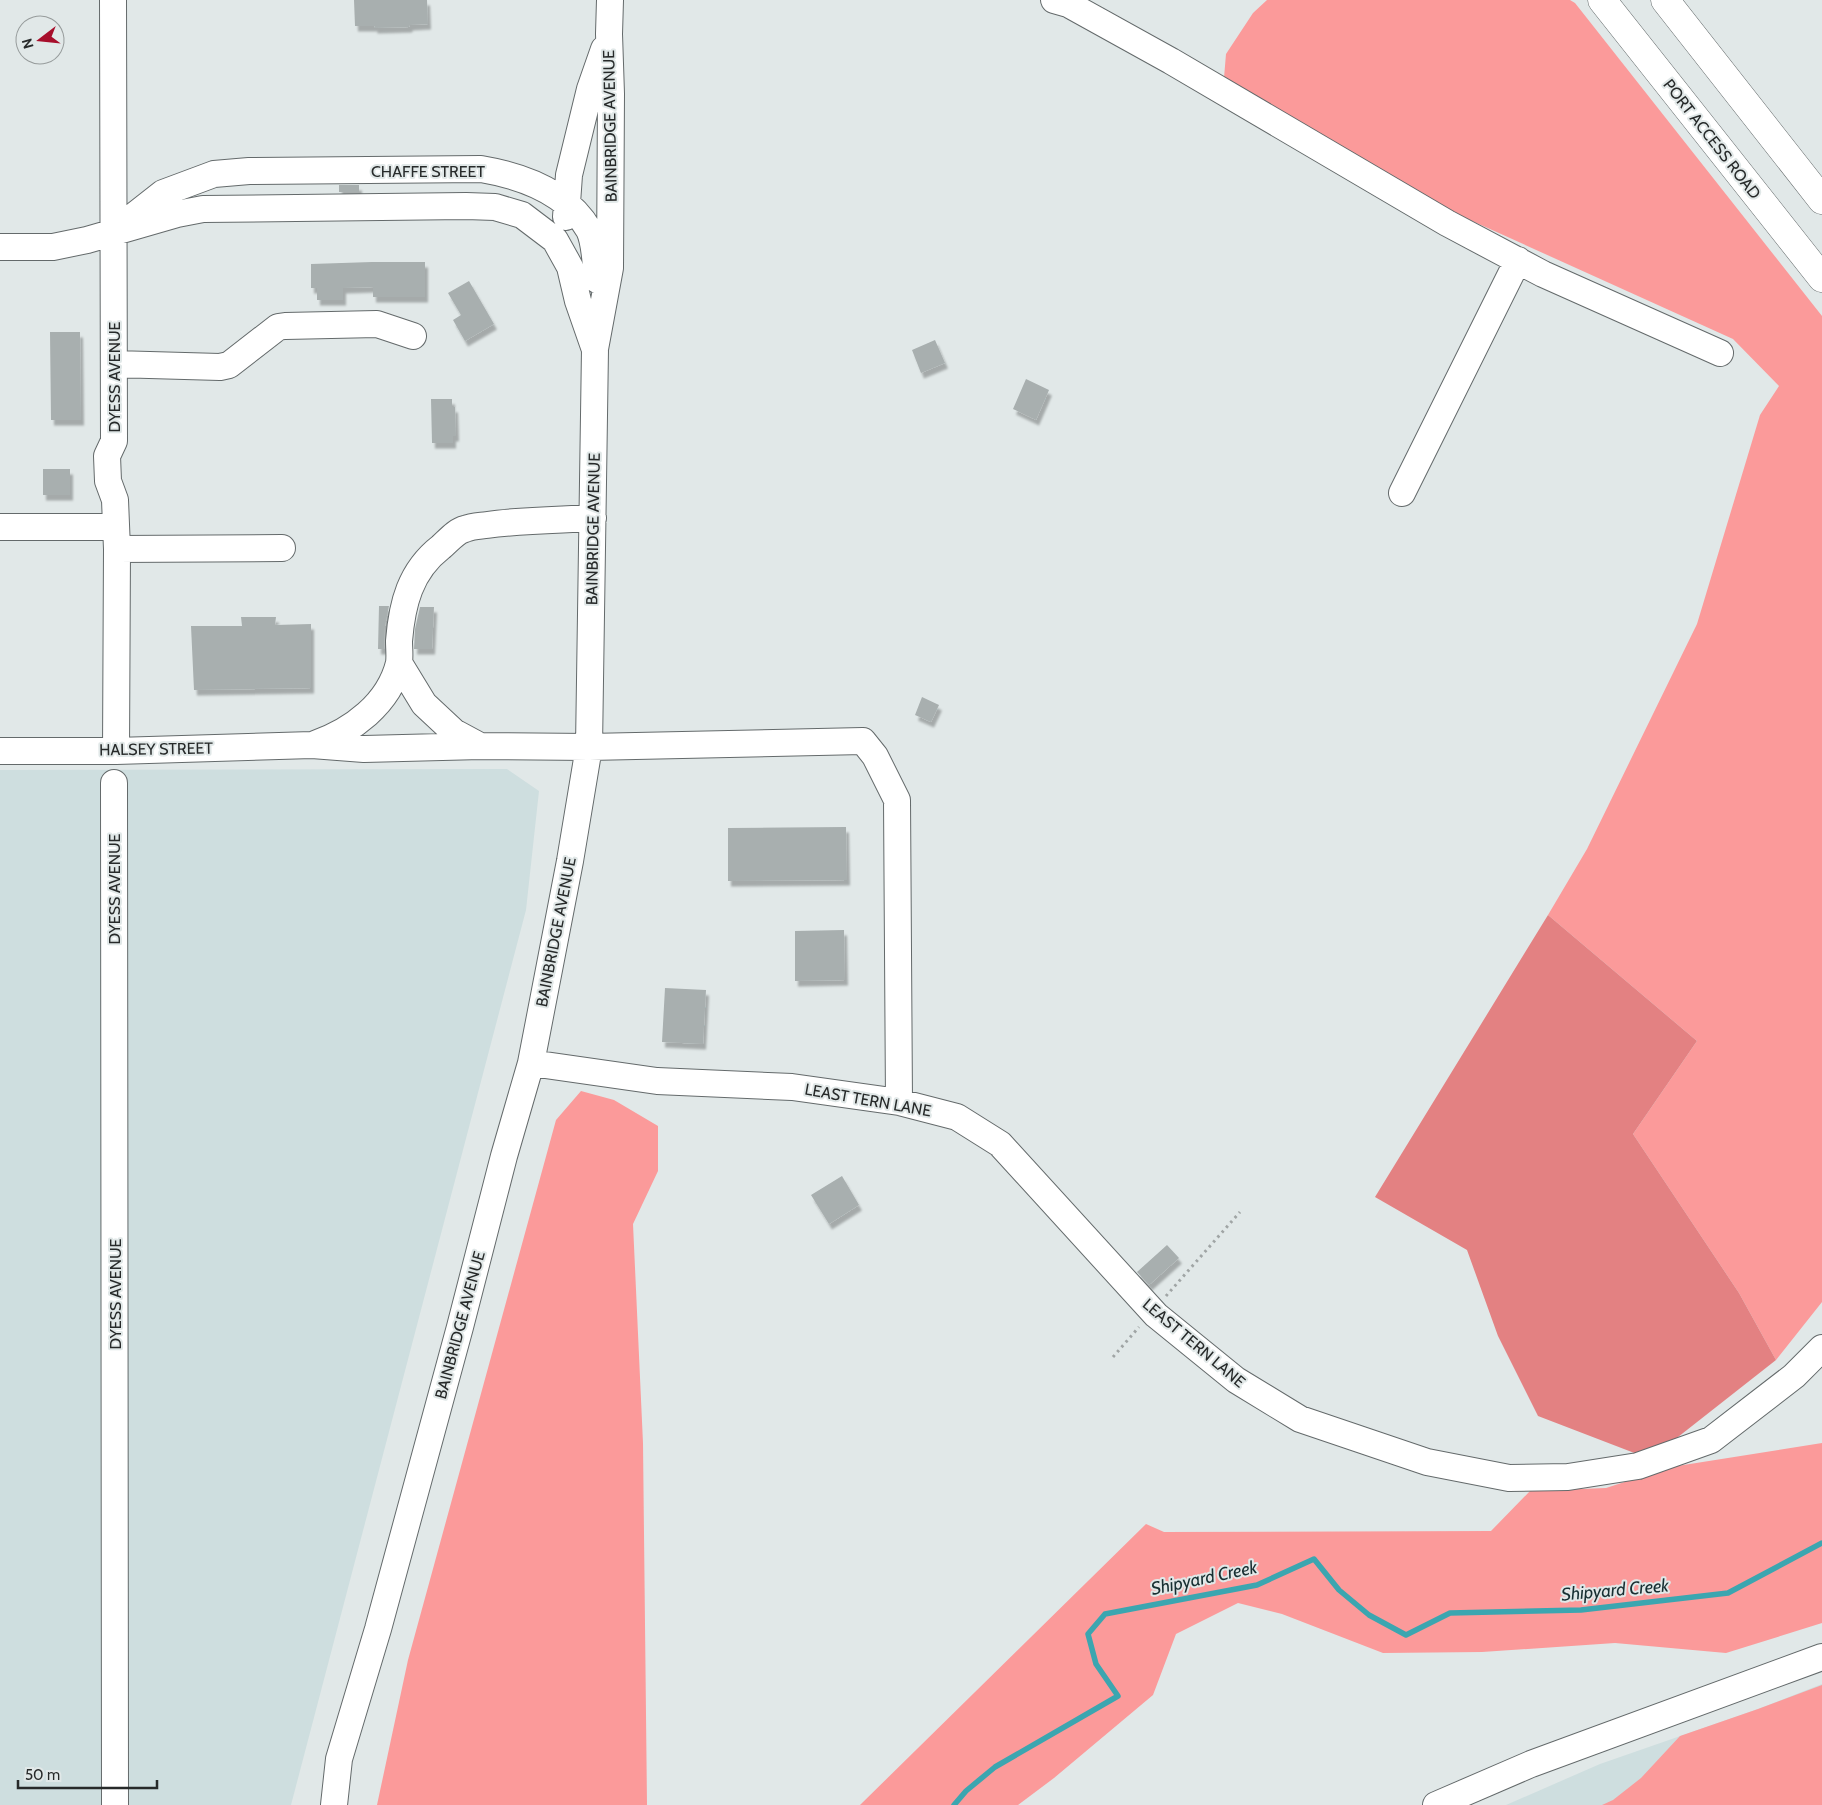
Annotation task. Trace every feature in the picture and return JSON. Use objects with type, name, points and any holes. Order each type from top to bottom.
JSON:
[{"type":"highway","name":"PORT ACCESS ROAD","points":[[1602,0],[1822,278]]},
{"type":"highway","points":[[1665,0],[1822,200]]},
{"type":"street","name":"DYESS AVENUE","points":[[113,0],[114,441],[107,456],[108,481],[115,500],[116,751]]},
{"type":"street","name":"BAINBRIDGE AVENUE","points":[[334,1805],[339,1760],[378,1629],[504,1156],[531,1063],[570,861],[589,747],[594,349],[610,268],[612,91],[609,34],[610,0]]},
{"type":"street","points":[[1054,0],[1068,4],[1171,61],[1446,223],[1543,274],[1720,353]]},
{"type":"street","name":"BAINBRIDGE AVENUE","points":[[564,256],[569,175],[590,89],[609,34]]},
{"type":"street","name":"CHAFFE STREET","points":[[113,232],[163,193],[214,174],[249,171],[481,169],[505,173],[528,180],[555,196],[574,211],[590,232],[596,263],[598,292],[594,349]]},
{"type":"street","name":"CHAFFE STREET","points":[[0,247],[53,247],[88,240],[177,214],[203,209],[495,207],[522,215],[554,240],[570,267],[578,301],[594,349]]},
{"type":"street","points":[[1402,494],[1518,260]]},
{"type":"street","points":[[114,364],[229,366],[278,327],[285,326],[377,324],[413,336]]},
{"type":"street","name":"HALSEY STREET","points":[[312,745],[331,738],[353,726],[380,701],[399,663],[403,607],[414,577],[436,551],[464,529],[501,523],[593,518]]},
{"type":"street","points":[[0,527],[116,538],[282,548]]},
{"type":"street","name":"HALSEY STREET","points":[[399,663],[424,704],[454,732],[481,746]]},
{"type":"street","name":"HALSEY STREET","points":[[0,751],[116,751],[312,745],[364,749],[863,742],[875,756],[897,800],[899,1102]]},
{"type":"street","name":"DYESS AVENUE","points":[[114,782],[116,1805]]},
{"type":"street","name":"LEAST TERN LANE","points":[[531,1063],[657,1081],[792,1087],[899,1102],[957,1117],[1000,1144],[1153,1312],[1236,1380],[1300,1419],[1427,1462],[1509,1478],[1568,1477],[1638,1466],[1711,1440],[1794,1376],[1822,1348]]},
{"type":"street","points":[[1436,1805],[1592,1740],[1822,1656]]},
{"type":"path","points":[[1113,1357],[1240,1212]]},
{"type":"shaded area","points":[[1267,0],[1570,0],[1575,3],[1822,316],[1822,1302],[1776,1360],[1739,1293],[1633,1134],[1697,1041],[1548,915],[1587,849],[1697,624],[1760,415],[1779,386],[1733,339],[1450,211],[1224,78],[1226,54],[1253,13]]},
{"type":"shaded area","points":[[507,769],[539,791],[526,910],[291,1805],[0,1805],[0,770]]},
{"type":"shaded area","points":[[1548,915],[1697,1041],[1633,1134],[1739,1293],[1776,1360],[1650,1459],[1538,1416],[1498,1336],[1467,1250],[1375,1197]]},
{"type":"shaded area","points":[[581,1091],[614,1100],[658,1126],[658,1171],[633,1224],[643,1443],[647,1805],[377,1805],[408,1660],[556,1120]]},
{"type":"shaded area","points":[[1822,1443],[1822,1623],[1726,1653],[1615,1643],[1482,1652],[1383,1653],[1282,1614],[1238,1603],[1176,1634],[1153,1695],[1054,1778],[1018,1805],[860,1805],[1146,1524],[1164,1532],[1491,1531],[1530,1491],[1606,1488],[1671,1467]]},
{"type":"shaded area","points":[[1822,1684],[1822,1805],[1506,1805],[1600,1764],[1758,1709]]},
{"type":"shaded area","points":[[1822,1685],[1822,1805],[1602,1805],[1613,1800],[1641,1778],[1680,1736]]},
{"type":"building","points":[[354,0],[427,0],[428,24],[410,25],[409,27],[374,28],[375,26],[355,26]]},
{"type":"building","points":[[339,185],[359,185],[359,192],[339,192]]},
{"type":"building","points":[[425,262],[425,297],[373,297],[373,287],[343,288],[343,300],[317,300],[317,288],[311,288],[311,264]]},
{"type":"building","points":[[469,281],[494,324],[465,341],[453,320],[461,315],[448,293]]},
{"type":"building","points":[[50,332],[80,332],[81,420],[51,420]]},
{"type":"building","points":[[935,340],[945,363],[921,373],[912,350]]},
{"type":"building","points":[[1026,379],[1049,390],[1036,420],[1013,409]]},
{"type":"building","points":[[431,399],[452,399],[452,407],[455,407],[456,436],[453,436],[453,443],[432,443]]},
{"type":"building","points":[[43,469],[70,469],[70,495],[43,495]]},
{"type":"building","points":[[379,606],[389,606],[385,626],[384,649],[378,649]]},
{"type":"building","points":[[420,607],[434,607],[432,649],[414,649],[415,629]]},
{"type":"building","points":[[241,617],[276,617],[275,625],[311,624],[311,688],[194,690],[191,626],[242,626]]},
{"type":"building","points":[[922,697],[939,705],[931,722],[915,715]]},
{"type":"building","points":[[846,827],[847,880],[728,881],[728,828]]},
{"type":"building","points":[[844,930],[845,980],[795,981],[795,931]]},
{"type":"building","points":[[665,988],[706,990],[703,1044],[662,1042]]},
{"type":"building","points":[[842,1176],[859,1205],[829,1224],[811,1195]]},
{"type":"building","points":[[1167,1245],[1179,1258],[1149,1285],[1137,1272]]},
{"type":"waterway","name":"Shipyard Creek","points":[[954,1805],[966,1791],[995,1767],[1118,1696],[1096,1664],[1088,1634],[1105,1614],[1257,1585],[1314,1559],[1339,1590],[1369,1615],[1406,1635],[1450,1613],[1581,1610],[1728,1593],[1822,1543]]}]
